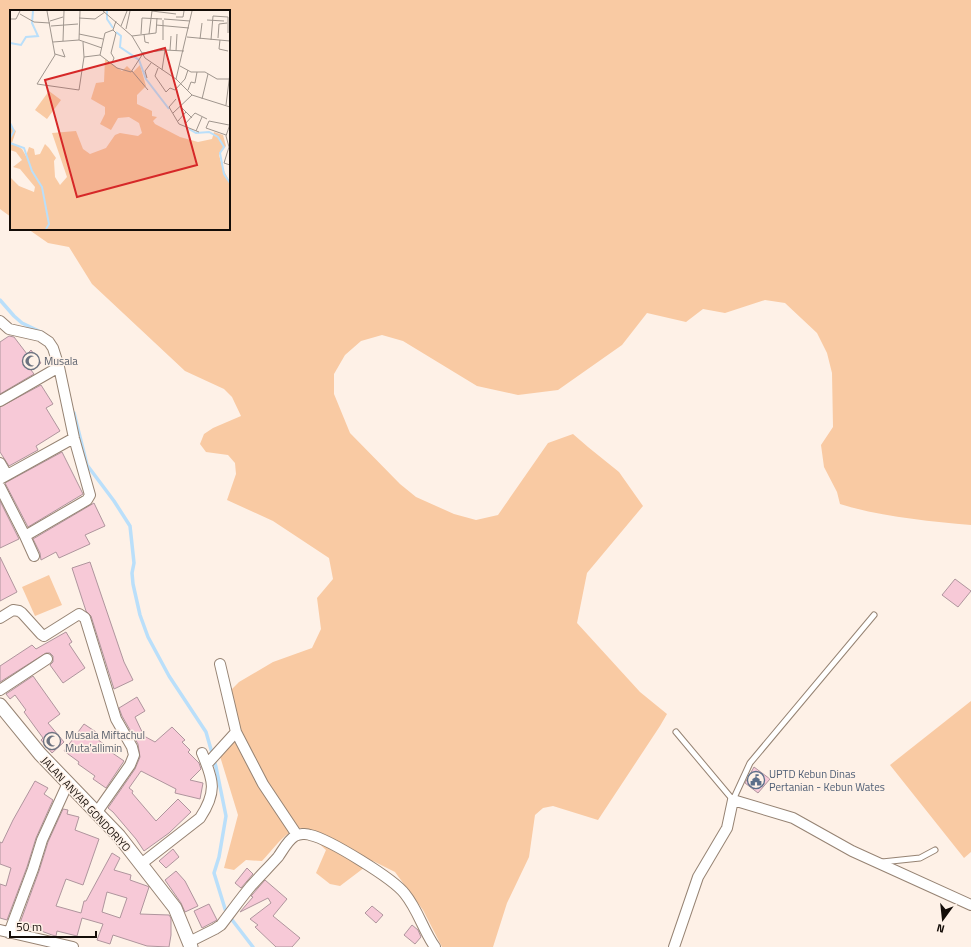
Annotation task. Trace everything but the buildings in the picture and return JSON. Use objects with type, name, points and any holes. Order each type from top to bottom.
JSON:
[{"type":"street","points":[[0,321],[4,331],[40,336],[49,342],[53,348],[59,367],[74,438],[89,491],[89,498],[25,536]]},
{"type":"street","points":[[0,401],[59,367]]},
{"type":"street","points":[[0,463],[4,477],[74,438]]},
{"type":"street","points":[[0,487],[34,556]]},
{"type":"street","points":[[0,618],[13,610],[20,611],[44,636],[79,614],[84,618],[116,720],[132,747],[134,756],[130,766],[97,812]]},
{"type":"street","points":[[0,690],[47,659]]},
{"type":"street","points":[[220,664],[236,732],[264,784],[297,835]]},
{"type":"street","name":"JALAN ANYAR GONDORIYO","points":[[0,705],[40,754],[119,836],[175,908],[190,944]]},
{"type":"street","points":[[208,762],[236,732]]},
{"type":"street","points":[[141,864],[200,818],[211,799],[212,780],[208,762],[202,753]]},
{"type":"street","points":[[68,783],[42,840],[33,869],[5,932],[73,947]]},
{"type":"street","points":[[674,947],[698,877],[727,828],[733,800],[793,818],[852,851],[971,905]]},
{"type":"street","points":[[190,944],[221,925],[290,841],[297,835],[308,834],[323,839],[391,880],[404,892],[413,905],[429,944]]},
{"type":"lane","points":[[676,732],[733,800],[750,763],[874,615]]},
{"type":"lane","points":[[877,863],[920,858],[935,850]]},
{"type":"shaded area","points":[[0,0],[971,0],[971,525],[888,515],[840,504],[837,492],[824,467],[821,445],[833,427],[832,373],[827,353],[817,333],[785,303],[765,300],[725,313],[703,309],[686,322],[647,313],[622,345],[558,390],[518,395],[477,386],[403,341],[382,335],[361,341],[345,355],[334,374],[334,394],[350,433],[400,484],[416,497],[454,514],[476,520],[498,515],[548,443],[573,434],[619,472],[643,506],[587,573],[577,623],[640,692],[667,714],[598,820],[553,806],[543,808],[535,815],[529,857],[507,903],[493,947],[442,947],[423,910],[395,872],[373,861],[340,886],[330,884],[316,873],[326,850],[302,828],[296,829],[285,836],[262,861],[246,860],[234,870],[224,868],[238,815],[219,753],[232,737],[224,706],[225,696],[239,682],[273,662],[312,648],[321,629],[317,598],[333,579],[329,558],[273,521],[227,500],[236,474],[235,463],[228,455],[206,452],[200,444],[204,434],[213,428],[241,416],[232,397],[224,389],[185,371],[92,284],[69,247],[48,243],[29,230],[230,230],[230,10],[10,10],[10,216],[0,209]]},
{"type":"shaded area","points":[[49,575],[62,605],[35,616],[22,587]]},
{"type":"shaded area","points":[[971,701],[971,852],[964,858],[890,765]]},
{"type":"waterway","points":[[0,300],[22,323],[43,333]]},
{"type":"waterway","points":[[74,413],[87,465],[114,501],[130,526],[134,563],[132,573],[133,584],[140,615],[148,637],[169,676],[206,732],[216,767],[226,816],[219,857],[214,873],[226,912],[253,947]]},
{"type":"place","name":"Musala","points":[[31,361]]},
{"type":"place","name":"Musala Miftachul Muta'allimin","points":[[52,741]]},
{"type":"place","name":"UPTD Kebun Dinas Pertanian - Kebun Wates","points":[[756,780]]}]
